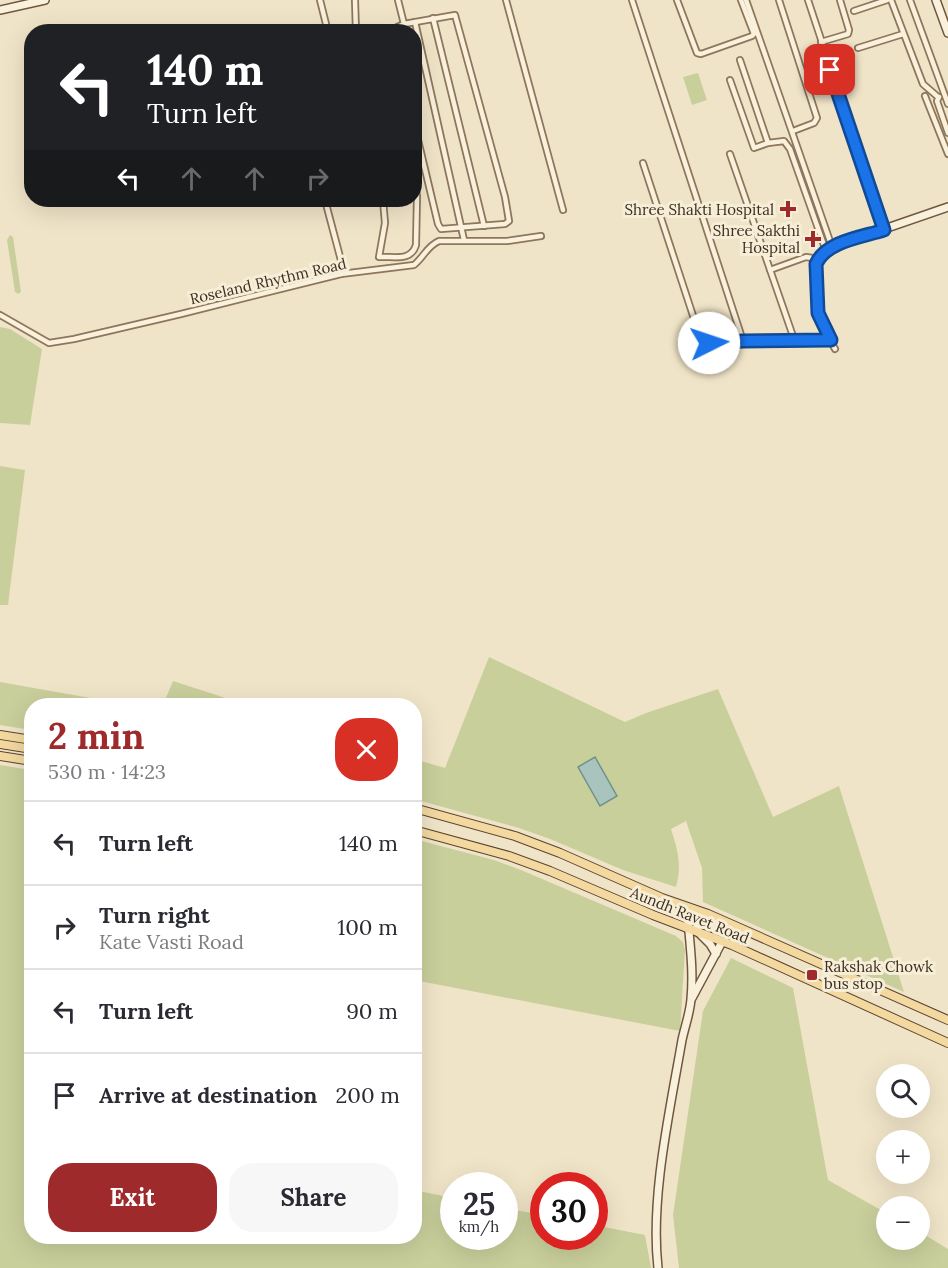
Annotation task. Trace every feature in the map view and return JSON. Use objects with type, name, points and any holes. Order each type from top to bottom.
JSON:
[{"type":"main road","points":[[0,735],[24,739]]},
{"type":"main road","points":[[0,744],[24,748]]},
{"type":"main road","points":[[0,756],[24,760]]},
{"type":"main road","name":"Aundh Ravet Road","points":[[422,810],[515,836],[560,853],[948,1020]]},
{"type":"main road","name":"Aundh Ravet Road","points":[[422,832],[509,856],[722,942],[948,1043]]},
{"type":"street","points":[[0,10],[45,0]]},
{"type":"street","points":[[320,0],[326,24]]},
{"type":"street","points":[[355,0],[356,24]]},
{"type":"street","points":[[398,0],[404,24],[455,15],[509,221],[505,224],[441,229],[422,157]]},
{"type":"street","points":[[506,0],[563,210]]},
{"type":"street","points":[[632,0],[743,341]]},
{"type":"street","points":[[677,0],[697,53],[701,54],[754,34],[744,0]]},
{"type":"street","points":[[744,0],[792,131],[829,249]]},
{"type":"street","points":[[779,0],[817,118],[814,123],[792,131]]},
{"type":"street","points":[[808,0],[884,230]]},
{"type":"street","points":[[821,42],[848,34],[849,30],[840,0]]},
{"type":"street","points":[[854,11],[889,0],[923,84],[938,97]]},
{"type":"street","points":[[910,0],[948,104]]},
{"type":"street","points":[[936,0],[948,33]]},
{"type":"street","points":[[433,18],[484,226]]},
{"type":"street","points":[[858,48],[903,34]]},
{"type":"street","points":[[422,53],[464,240]]},
{"type":"street","points":[[740,60],[768,143]]},
{"type":"street","points":[[730,80],[754,148],[784,141],[788,146],[829,249]]},
{"type":"street","points":[[938,97],[944,95]]},
{"type":"street","points":[[925,96],[948,154]]},
{"type":"street","points":[[938,97],[937,101],[948,133]]},
{"type":"street","points":[[730,154],[795,342]]},
{"type":"street","points":[[643,163],[701,338],[709,343],[831,340]]},
{"type":"street","points":[[327,207],[343,268],[341,274]]},
{"type":"street","points":[[384,207],[385,223],[378,257],[410,256],[414,253],[417,207]]},
{"type":"street","points":[[835,349],[818,313],[816,264],[819,259],[829,249],[948,207]]},
{"type":"street","name":"Roseland Rhythm Road","points":[[0,315],[49,343],[181,314],[341,274],[414,265],[421,260],[431,244],[448,239],[507,241],[541,236]]},
{"type":"street","points":[[770,270],[807,257],[819,259]]},
{"type":"street","points":[[658,1268],[657,1207],[673,1094],[691,1000],[692,949],[688,928],[691,909]]},
{"type":"street","points":[[691,909],[698,932],[716,954]]},
{"type":"street","points":[[691,1000],[722,942]]},
{"type":"green space","points":[[698,73],[707,100],[692,105],[683,77]]},
{"type":"green space","points":[[10,235],[13,237],[21,292],[18,294],[15,292],[7,240]]},
{"type":"green space","points":[[0,327],[10,329],[42,349],[30,425],[0,423]]},
{"type":"green space","points":[[0,466],[25,470],[8,605],[0,605]]},
{"type":"green space","points":[[489,657],[625,722],[718,689],[773,817],[839,786],[904,992],[703,902],[702,868],[686,821],[671,829],[678,858],[679,872],[676,887],[623,870],[519,828],[422,801],[422,761],[445,768]]},
{"type":"green space","points":[[173,681],[225,698],[166,698]]},
{"type":"green space","points":[[0,682],[90,698],[24,698],[24,729],[0,725]]},
{"type":"green space","points":[[0,765],[24,769],[24,1244],[422,1244],[422,1192],[440,1195],[440,1250],[518,1250],[518,1211],[530,1213],[530,1250],[608,1250],[608,1228],[645,1235],[651,1268],[0,1268]]},
{"type":"green space","points":[[422,841],[494,860],[521,870],[676,936],[683,942],[685,950],[680,1031],[422,982]]},
{"type":"green space","points":[[731,958],[793,988],[828,1180],[876,1207],[876,1250],[930,1250],[930,1238],[948,1249],[948,1268],[679,1268],[673,1215],[703,1011]]},
{"type":"water","points":[[595,757],[617,796],[600,806],[578,767]]},
{"type":"place","name":"Shree Shakti Hospital","points":[[788,209]]},
{"type":"place","name":"Shree Sakthi Hospital","points":[[813,239]]},
{"type":"place","name":"Rakshak Chowk bus stop","points":[[812,975]]},
{"type":"route","points":[[709,343],[831,340],[821,323],[816,304],[816,264],[823,253],[832,247],[884,230],[830,70]]}]
